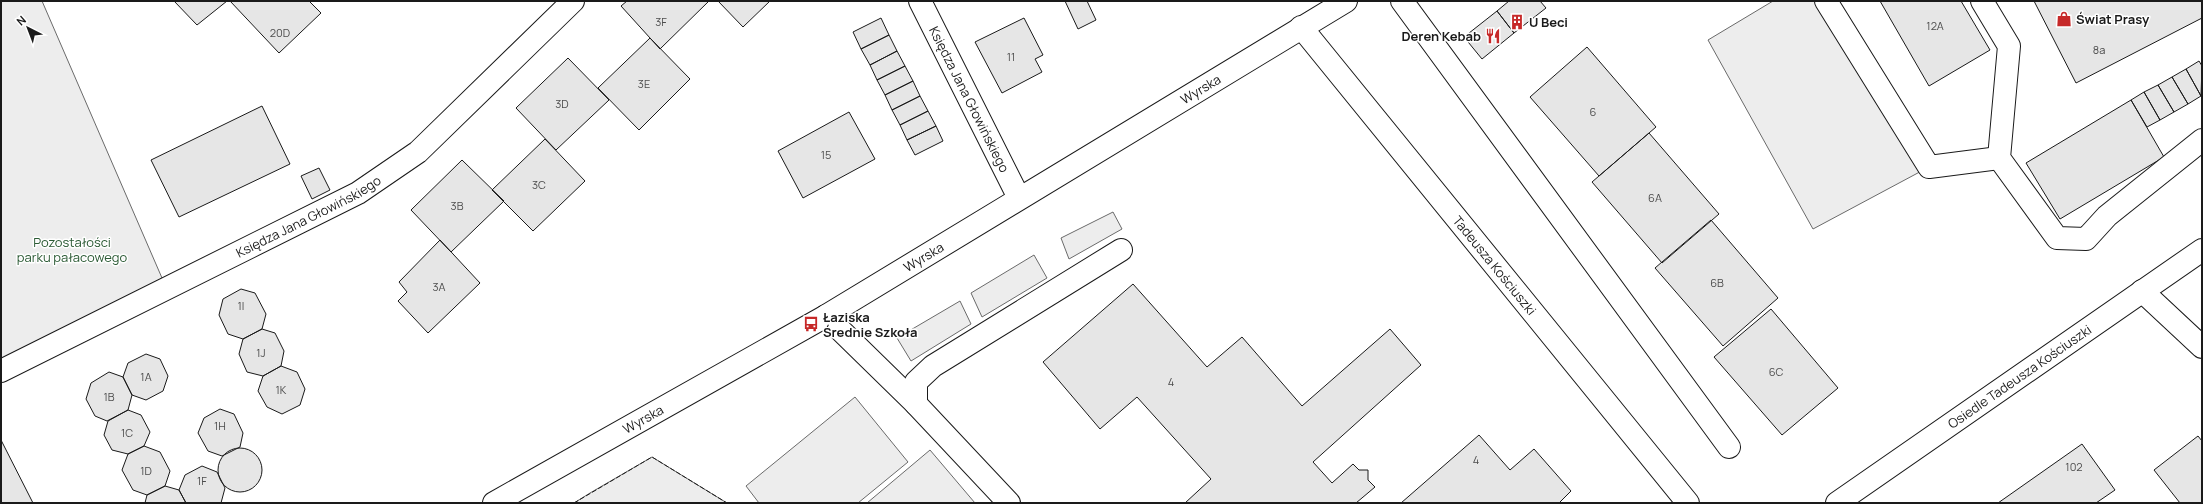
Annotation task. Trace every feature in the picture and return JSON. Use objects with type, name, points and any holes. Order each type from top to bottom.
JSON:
[{"type":"street","name":"Księdza Jana Głowińskiego","points":[[1,371],[358,193],[418,152],[574,1]]},
{"type":"street","name":"Księdza Jana Głowińskiego","points":[[920,1],[1019,198]]},
{"type":"street","name":"Wyrska","points":[[494,503],[826,316],[1346,1]]},
{"type":"street","points":[[1402,1],[1729,447]]},
{"type":"street","points":[[1826,1],[1929,166],[1999,158]]},
{"type":"street","points":[[1982,1],[2009,46],[1999,158],[2057,238],[2086,239],[2107,216],[2202,140]]},
{"type":"street","name":"Tadeusza Kościuszki","points":[[1302,27],[1688,503]]},
{"type":"street","points":[[916,404],[916,382],[933,366],[1121,250]]},
{"type":"street","name":"Osiedle Tadeusza Kościuszki","points":[[1837,503],[2202,250]]},
{"type":"street","points":[[2142,291],[2202,347]]},
{"type":"street","points":[[826,316],[916,404],[1009,503]]},
{"type":"shaded area","name":"Pozostałości parku pałacowego","points":[[1,1],[42,1],[162,278],[83,326],[1,361]]},
{"type":"shaded area","points":[[1773,1],[1826,1],[1929,167],[1813,229],[1708,40]]},
{"type":"shaded area","points":[[1113,212],[1122,229],[1069,259],[1061,238]]},
{"type":"shaded area","points":[[1034,255],[1047,278],[982,317],[971,293]]},
{"type":"shaded area","points":[[960,301],[971,324],[911,361],[897,338]]},
{"type":"shaded area","points":[[855,397],[908,462],[858,503],[759,503],[746,486]]},
{"type":"shaded area","points":[[930,450],[975,503],[867,503]]},
{"type":"shaded area","points":[[652,457],[727,503],[574,503],[590,493]]},
{"type":"building","points":[[174,1],[227,1],[197,25]]},
{"type":"building","points":[[230,1],[309,1],[321,13],[279,53]]},
{"type":"building","points":[[627,1],[709,1],[660,49],[621,6]]},
{"type":"building","points":[[718,1],[770,1],[743,27]]},
{"type":"building","points":[[1065,1],[1087,1],[1096,20],[1078,29]]},
{"type":"building","name":"U Beci","points":[[1509,1],[1540,1],[1546,8],[1514,33],[1497,11]]},
{"type":"building","points":[[1880,1],[1961,1],[1990,50],[1929,86]]},
{"type":"building","points":[[2034,1],[2202,1],[2202,18],[2076,83]]},
{"type":"building","points":[[1497,11],[1514,33],[1482,59],[1464,37]]},
{"type":"building","points":[[881,18],[889,35],[861,49],[853,32]]},
{"type":"building","points":[[1024,18],[1043,55],[1035,59],[1042,72],[1002,93],[975,42]]},
{"type":"building","points":[[889,35],[897,51],[870,65],[861,49]]},
{"type":"building","points":[[650,38],[690,79],[639,130],[598,88]]},
{"type":"building","points":[[1587,47],[1656,127],[1599,176],[1530,97]]},
{"type":"building","points":[[897,51],[905,66],[877,80],[870,65]]},
{"type":"building","points":[[568,58],[609,100],[556,150],[516,108]]},
{"type":"building","points":[[2199,61],[2202,66],[2201,96],[2186,69]]},
{"type":"building","points":[[905,66],[913,81],[885,95],[877,80]]},
{"type":"building","points":[[2186,69],[2201,96],[2188,104],[2172,77]]},
{"type":"building","points":[[2172,77],[2188,104],[2174,112],[2158,85]]},
{"type":"building","points":[[913,81],[920,96],[892,110],[885,95]]},
{"type":"building","points":[[2158,85],[2174,112],[2160,120],[2144,92]]},
{"type":"building","points":[[2144,92],[2160,120],[2147,127],[2131,100]]},
{"type":"building","points":[[920,96],[928,111],[900,125],[892,110]]},
{"type":"building","points":[[2131,100],[2164,157],[2060,219],[2026,163]]},
{"type":"building","points":[[262,106],[290,164],[179,217],[151,160]]},
{"type":"building","points":[[928,111],[936,126],[907,140],[900,125]]},
{"type":"building","points":[[849,112],[875,159],[803,198],[778,151]]},
{"type":"building","points":[[936,126],[943,141],[915,155],[907,140]]},
{"type":"building","points":[[1649,133],[1719,214],[1662,263],[1592,182]]},
{"type":"building","points":[[545,139],[585,181],[533,231],[492,190]]},
{"type":"building","points":[[462,160],[504,201],[451,252],[411,210]]},
{"type":"building","points":[[319,168],[330,190],[312,199],[301,176]]},
{"type":"building","points":[[1711,220],[1778,298],[1723,346],[1655,268]]},
{"type":"building","points":[[440,240],[480,283],[428,333],[398,301],[407,292],[399,282]]},
{"type":"building","points":[[1133,284],[1207,367],[1242,337],[1302,406],[1390,329],[1421,365],[1313,462],[1332,483],[1353,464],[1359,470],[1368,470],[1368,480],[1375,487],[1356,503],[1185,503],[1211,479],[1137,397],[1100,429],[1043,362]]},
{"type":"building","points":[[241,289],[255,293],[266,314],[262,329],[243,339],[228,334],[219,315],[223,299]]},
{"type":"building","points":[[1771,309],[1838,388],[1782,435],[1714,357]]},
{"type":"building","points":[[262,329],[275,333],[284,351],[281,366],[263,376],[247,372],[239,354],[243,339]]},
{"type":"building","points":[[146,354],[160,359],[168,376],[163,391],[146,400],[132,395],[123,377],[128,363]]},
{"type":"building","points":[[281,366],[297,372],[305,389],[300,405],[282,414],[267,407],[258,391],[263,376]]},
{"type":"building","points":[[109,372],[123,377],[132,395],[128,410],[107,421],[95,416],[86,399],[91,383]]},
{"type":"building","points":[[220,409],[234,414],[243,433],[240,447],[222,456],[208,451],[198,433],[204,418]]},
{"type":"building","points":[[128,410],[141,415],[150,432],[144,446],[128,454],[112,450],[104,435],[108,421]]},
{"type":"building","points":[[1479,435],[1510,470],[1534,449],[1571,491],[1559,503],[1401,503]]},
{"type":"building","points":[[2198,436],[2202,441],[2202,503],[2180,503],[2154,470]]},
{"type":"building","points":[[1,440],[33,503],[1,503]]},
{"type":"building","points":[[2082,444],[2115,490],[2096,503],[1998,503]]},
{"type":"building","points":[[144,446],[160,452],[170,471],[165,486],[147,495],[133,490],[122,470],[128,454]]},
{"type":"building","points":[[240,448],[252,452],[258,458],[262,470],[258,482],[252,488],[240,492],[228,488],[222,482],[218,470],[222,458],[228,452]]},
{"type":"building","points":[[202,466],[217,472],[225,488],[221,503],[186,503],[179,490],[185,475]]},
{"type":"building","points":[[165,486],[179,490],[186,503],[145,503],[147,495]]},
{"type":"fence","points":[[574,503],[652,457],[727,503]]},
{"type":"place","name":"Świat Prasy","points":[[2064,19]]},
{"type":"place","name":"U Beci","points":[[1517,22]]},
{"type":"place","name":"Deren Kebab","points":[[1493,36]]},
{"type":"place","name":"Łaziska Średnie Szkoła","points":[[811,324]]}]
